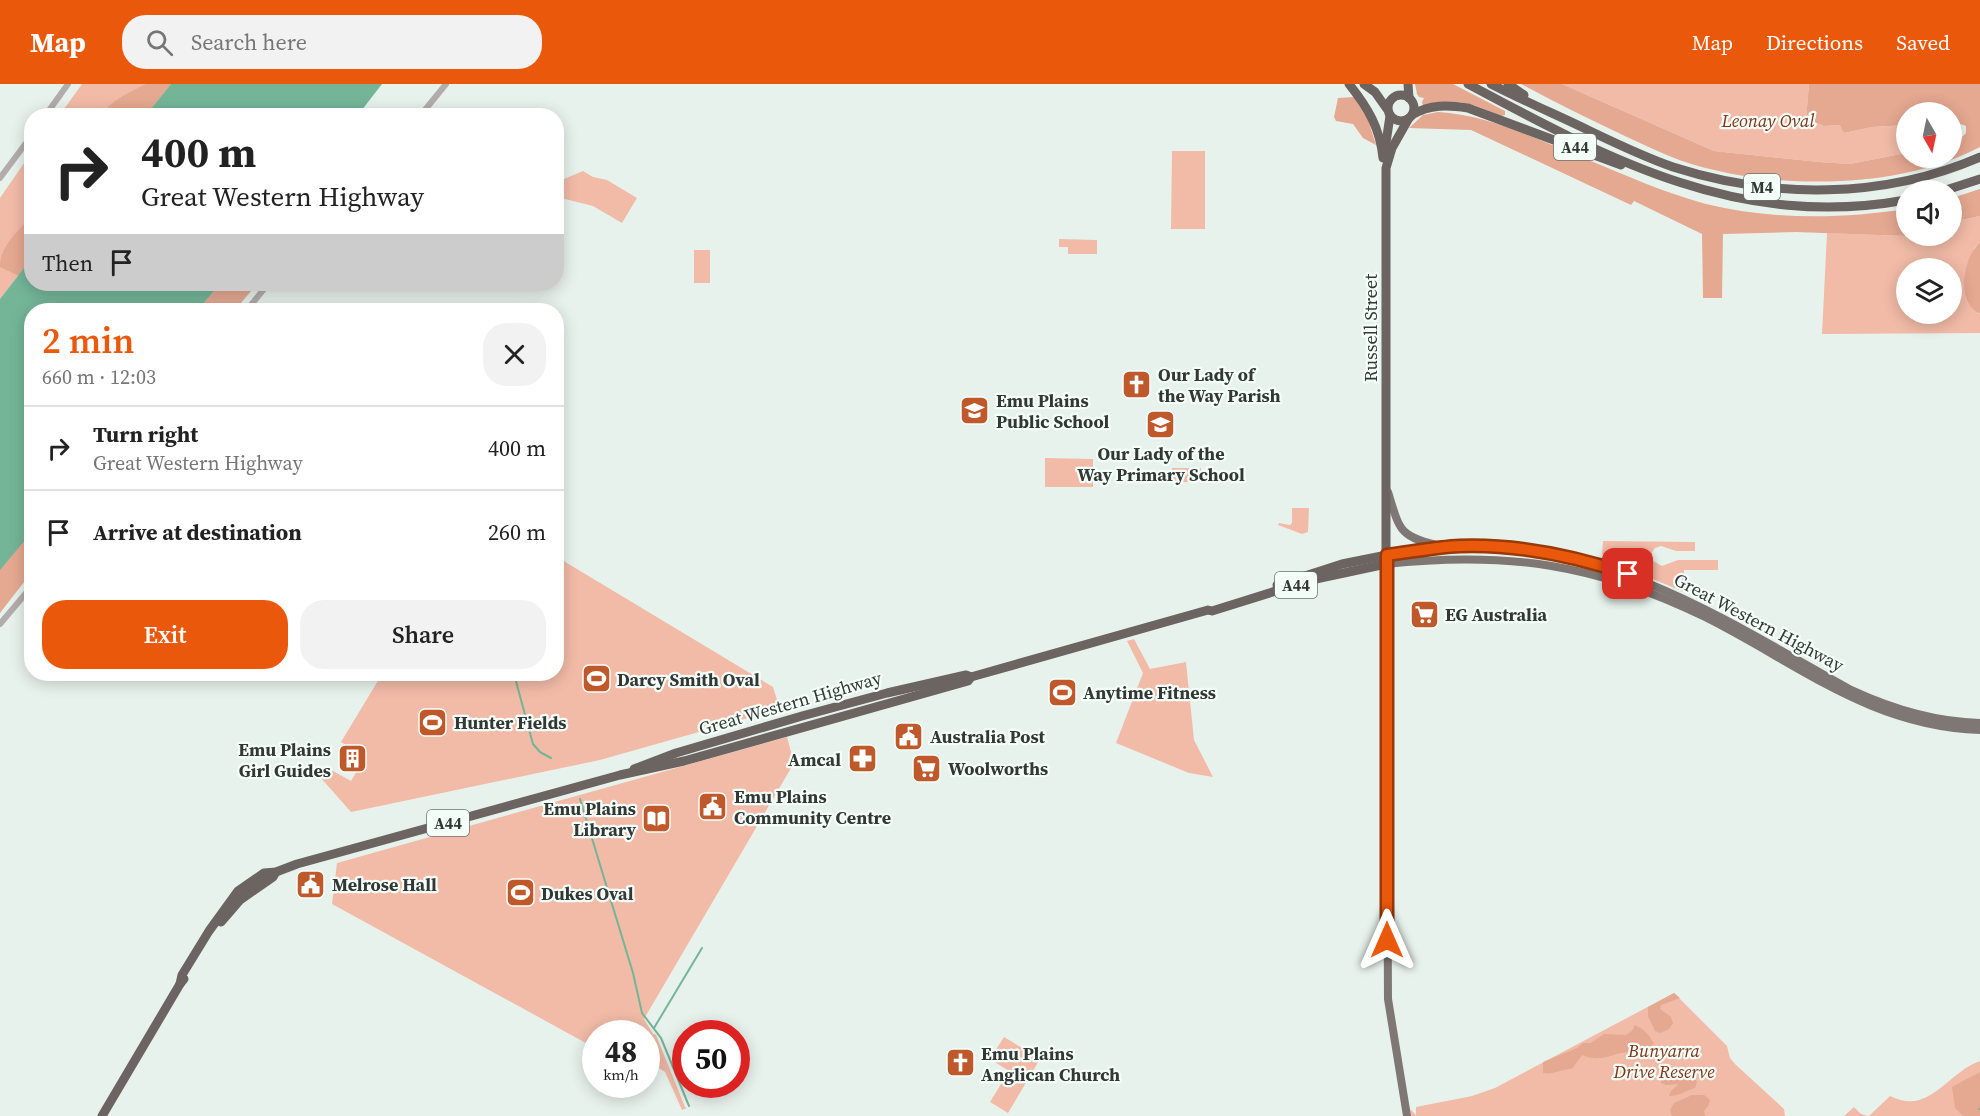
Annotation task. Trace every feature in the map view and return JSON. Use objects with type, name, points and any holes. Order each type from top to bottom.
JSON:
[{"type":"highway","points":[[1350,84],[1374,119],[1380,136],[1383,158]]},
{"type":"highway","points":[[1364,84],[1375,92],[1389,112]]},
{"type":"highway","points":[[1389,112],[1390,100],[1398,95],[1403,84]]},
{"type":"highway","points":[[1408,84],[1409,98],[1413,106],[1411,116]]},
{"type":"highway","name":"M4","points":[[1468,84],[1559,131],[1655,174],[1697,189],[1737,199],[1818,208],[1896,201]]},
{"type":"highway","name":"M4","points":[[1491,84],[1667,165],[1713,178],[1765,187],[1820,190],[1874,186],[1928,175],[1980,157]]},
{"type":"highway","name":"M4","points":[[1508,84],[1554,114]]},
{"type":"highway","points":[[1398,95],[1409,98]]},
{"type":"highway","name":"A44","points":[[1389,112],[1399,121],[1431,107],[1467,108],[1616,163],[1671,186],[1720,200],[1737,199]]},
{"type":"highway","name":"Russell Street","points":[[1387,559],[1386,168],[1383,158],[1389,112]]},
{"type":"highway","name":"Russell Street","points":[[1386,168],[1392,148],[1411,116]]},
{"type":"highway","points":[[1962,185],[1980,179]]},
{"type":"highway","name":"Great Western Highway","points":[[102,1116],[180,984],[215,930],[240,900],[265,877],[276,872],[297,864],[620,775],[676,753],[802,716],[887,693],[966,675],[971,677],[1208,610],[1303,575],[1342,564],[1387,559]]},
{"type":"main road","name":"Russell Street","points":[[1386,488],[1398,522],[1407,535],[1420,542],[1448,547]]},
{"type":"main road","name":"Great Western Highway","points":[[1387,559],[1448,547],[1475,546],[1533,550],[1611,568],[1681,597],[1851,690],[1880,703],[1921,716],[1980,723]]},
{"type":"main road","name":"Russell Street","points":[[1387,559],[1388,999],[1407,1116]]},
{"type":"main road","name":"Great Western Highway","points":[[1387,559],[1512,560],[1593,574],[1645,591],[1697,614],[1870,707],[1923,723],[1980,730]]},
{"type":"street","points":[[51,108],[68,84]]},
{"type":"street","points":[[426,108],[446,84]]},
{"type":"street","points":[[0,178],[24,146]]},
{"type":"street","points":[[253,303],[262,291]]},
{"type":"street","points":[[0,624],[24,596]]},
{"type":"green space","points":[[82,84],[171,84],[152,108],[65,108]]},
{"type":"green space","name":"Leonay Oval","points":[[1562,84],[1809,84],[1806,120],[1824,126],[1841,125],[1844,133],[1872,127],[1896,126],[1896,155],[1850,164],[1714,151]]},
{"type":"green space","points":[[1172,151],[1205,151],[1205,229],[1171,229]]},
{"type":"green space","points":[[24,163],[24,268],[0,299],[0,198]]},
{"type":"green space","points":[[583,171],[593,177],[607,180],[637,198],[622,223],[593,206],[564,199],[564,179]]},
{"type":"green space","points":[[1980,216],[1980,242],[1974,248],[1980,333],[1822,334],[1827,233],[1896,236],[1896,246],[1962,246],[1962,220]]},
{"type":"green space","points":[[1059,239],[1097,240],[1097,254],[1068,254],[1068,247],[1059,247]]},
{"type":"green space","points":[[694,250],[710,250],[710,283],[694,283]]},
{"type":"green space","points":[[1045,458],[1093,459],[1093,487],[1045,487]]},
{"type":"green space","points":[[1172,468],[1201,468],[1201,482],[1172,482]]},
{"type":"green space","points":[[1292,508],[1309,508],[1308,532],[1302,534],[1278,525],[1279,523],[1290,525],[1292,523]]},
{"type":"green space","points":[[1603,541],[1695,542],[1695,551],[1676,551],[1661,546],[1655,548],[1652,552],[1653,561],[1662,566],[1678,560],[1718,560],[1718,570],[1684,570],[1684,592],[1617,564],[1602,554]]},
{"type":"green space","points":[[564,561],[773,687],[780,709],[600,760],[351,812],[320,777],[326,767],[351,781],[365,757],[341,742],[378,681],[564,681]]},
{"type":"green space","points":[[1134,639],[1150,669],[1186,662],[1194,740],[1213,777],[1189,773],[1116,743],[1143,673],[1127,641]]},
{"type":"green space","points":[[787,737],[794,763],[645,1020],[582,1020],[582,1041],[332,904],[337,863]]},
{"type":"green space","name":"Bunyarra Drive Reserve","points":[[1674,993],[1727,1046],[1730,1058],[1735,1064],[1784,1109],[1785,1116],[1411,1116],[1410,1109],[1416,1115],[1416,1107],[1472,1096],[1495,1088]]},
{"type":"green space","points":[[1004,1037],[1040,1059],[1008,1113],[990,1102],[1009,1071],[990,1059]]},
{"type":"green space","points":[[660,1045],[672,1075],[672,1088],[665,1072],[660,1069]]},
{"type":"green space","points":[[1980,1061],[1980,1116],[1869,1116],[1890,1096],[1904,1101],[1916,1101],[1927,1097],[1957,1074]]},
{"type":"green space","points":[[677,1098],[681,1098],[687,1108],[682,1110]]},
{"type":"green space","points":[[1854,1107],[1861,1114],[1869,1116],[1844,1116]]},
{"type":"shaded area","points":[[146,84],[171,84],[152,108],[106,108],[127,93]]},
{"type":"shaded area","points":[[171,84],[382,84],[363,108],[152,108]]},
{"type":"shaded area","points":[[1415,84],[1453,84],[1505,111],[1505,115],[1501,116],[1471,104],[1455,102],[1423,106],[1424,98],[1417,94]]},
{"type":"shaded area","points":[[1521,84],[1562,84],[1714,151],[1850,164],[1896,155],[1896,168],[1924,168],[1872,178],[1832,181],[1792,181],[1716,171],[1682,161],[1560,105]]},
{"type":"shaded area","points":[[1809,84],[1980,84],[1980,147],[1962,155],[1962,137],[1966,133],[1966,126],[1962,125],[1962,102],[1896,102],[1896,126],[1872,127],[1844,133],[1840,125],[1824,126],[1806,119]]},
{"type":"shaded area","points":[[1354,97],[1368,120],[1376,145],[1363,138],[1353,124],[1336,121],[1334,117],[1338,98]]},
{"type":"shaded area","points":[[1438,112],[1457,114],[1495,123],[1660,189],[1706,204],[1756,213],[1806,216],[1856,215],[1896,210],[1896,236],[1796,232],[1723,234],[1722,298],[1703,298],[1702,234],[1634,201],[1631,205],[1471,130],[1409,128],[1423,115]]},
{"type":"shaded area","points":[[1980,189],[1980,216],[1962,220],[1962,195]]},
{"type":"shaded area","points":[[24,225],[24,269],[19,276],[0,267],[3,252]]},
{"type":"shaded area","points":[[1980,242],[1980,314],[1967,300],[1964,280],[1969,258]]},
{"type":"shaded area","points":[[24,268],[24,291],[214,291],[204,303],[24,303],[24,541],[0,570],[0,299]]},
{"type":"shaded area","points":[[214,291],[251,291],[241,303],[203,303]]},
{"type":"shaded area","points":[[24,538],[24,582],[0,613],[0,567]]},
{"type":"shaded area","points":[[1674,993],[1680,998],[1661,1005],[1660,1009],[1671,1017],[1673,1023],[1669,1029],[1660,1033],[1655,1031],[1648,1016],[1648,1007]]},
{"type":"shaded area","points":[[1635,1025],[1649,1036],[1654,1045],[1652,1048],[1600,1058],[1582,1055],[1572,1069],[1543,1073],[1543,1062],[1577,1048],[1583,1043],[1591,1043],[1604,1034],[1626,1035]]},
{"type":"shaded area","points":[[1980,1072],[1980,1116],[1963,1116],[1955,1108],[1952,1087]]},
{"type":"shaded area","points":[[1687,1073],[1695,1078],[1697,1082],[1695,1088],[1669,1096],[1679,1084],[1666,1085],[1661,1083],[1661,1080],[1672,1075]]},
{"type":"shaded area","points":[[1692,1095],[1704,1095],[1710,1100],[1704,1111],[1705,1116],[1672,1116],[1670,1110],[1674,1103]]},
{"type":"waterway","points":[[516,681],[533,744],[540,752],[551,758]]},
{"type":"waterway","points":[[580,799],[633,973],[642,1013],[661,1038],[689,1106]]},
{"type":"waterway","points":[[659,1020],[702,948]]},
{"type":"place","name":"Our Lady of the Way Parish","points":[[1137,384]]},
{"type":"place","name":"Emu Plains Public School","points":[[975,410]]},
{"type":"place","name":"Our Lady of the Way Primary School","points":[[1161,424]]},
{"type":"place","name":"EG Australia","points":[[1424,614]]},
{"type":"place","name":"Darcy Smith Oval","points":[[596,679]]},
{"type":"place","name":"Anytime Fitness","points":[[1062,692]]},
{"type":"place","name":"Hunter Fields","points":[[433,722]]},
{"type":"place","name":"Australia Post","points":[[909,736]]},
{"type":"place","name":"Emu Plains Girl Guides","points":[[352,759]]},
{"type":"place","name":"Amcal","points":[[862,759]]},
{"type":"place","name":"Woolworths","points":[[927,768]]},
{"type":"place","name":"Emu Plains Community Centre","points":[[713,806]]},
{"type":"place","name":"Emu Plains Library","points":[[657,818]]},
{"type":"place","name":"Melrose Hall","points":[[311,884]]},
{"type":"place","name":"Dukes Oval","points":[[520,893]]},
{"type":"place","name":"Emu Plains Anglican Church","points":[[960,1063]]},
{"type":"route","points":[[1387,940],[1387,555],[1457,546],[1533,550],[1628,574]]}]
